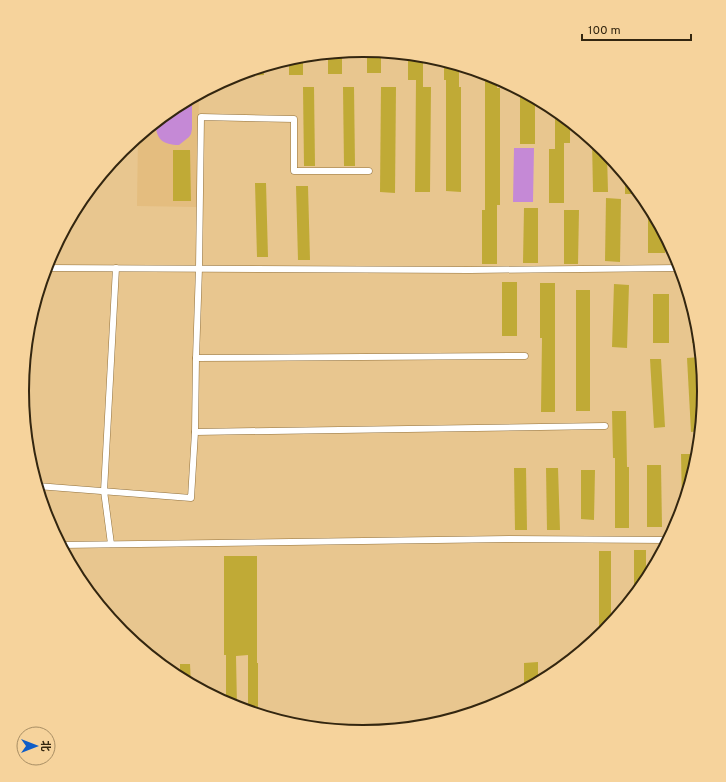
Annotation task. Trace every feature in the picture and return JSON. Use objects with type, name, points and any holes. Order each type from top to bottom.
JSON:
[{"type":"street","points":[[43,486],[191,498],[195,432],[201,117],[294,119],[294,171],[369,171]]},
{"type":"street","points":[[52,268],[463,270],[674,268]]},
{"type":"street","points":[[111,544],[104,491],[116,268]]},
{"type":"street","points":[[196,358],[525,356]]},
{"type":"street","points":[[195,432],[605,426]]},
{"type":"street","points":[[66,545],[509,539],[662,540]]},
{"type":"shaded area","points":[[199,100],[197,207],[137,206],[138,145],[177,113]]},
{"type":"shaded area","points":[[192,104],[192,129],[189,137],[179,145],[173,145],[161,140],[156,129],[160,126],[177,113]]},
{"type":"shaded area","points":[[514,148],[534,148],[533,202],[513,202]]},
{"type":"building","points":[[367,57],[381,58],[381,73],[367,73]]},
{"type":"building","points":[[342,58],[342,74],[328,74],[328,59]]},
{"type":"building","points":[[408,60],[423,62],[423,87],[431,87],[430,192],[415,192],[416,80],[408,80]]},
{"type":"building","points":[[303,62],[303,75],[289,75],[289,65]]},
{"type":"building","points":[[444,67],[459,71],[459,87],[461,87],[461,192],[446,191],[446,80],[444,80]]},
{"type":"building","points":[[264,72],[264,75],[255,75]]},
{"type":"building","points":[[485,80],[497,85],[497,88],[500,88],[500,205],[497,205],[497,264],[482,264],[482,210],[485,210]]},
{"type":"building","points":[[303,87],[314,87],[315,166],[304,166]]},
{"type":"building","points":[[343,87],[354,87],[355,166],[344,166]]},
{"type":"building","points":[[381,87],[396,87],[395,193],[380,192]]},
{"type":"building","points":[[520,96],[535,105],[535,144],[520,144]]},
{"type":"building","points":[[555,118],[570,129],[570,143],[564,143],[564,203],[549,203],[549,149],[555,149]]},
{"type":"building","points":[[592,149],[607,164],[608,192],[593,192]]},
{"type":"building","points":[[173,150],[190,150],[191,201],[173,201]]},
{"type":"building","points":[[255,183],[266,183],[268,257],[257,257]]},
{"type":"building","points":[[625,184],[633,194],[625,194]]},
{"type":"building","points":[[296,186],[308,186],[310,260],[298,260]]},
{"type":"building","points":[[606,198],[621,199],[620,262],[605,261]]},
{"type":"building","points":[[524,208],[538,208],[538,263],[523,263]]},
{"type":"building","points":[[564,210],[579,210],[578,264],[564,264]]},
{"type":"building","points":[[648,217],[663,243],[665,253],[648,253]]},
{"type":"building","points":[[502,282],[517,282],[517,336],[502,336]]},
{"type":"building","points":[[540,283],[555,283],[555,412],[541,412],[542,338],[540,338]]},
{"type":"building","points":[[614,284],[629,285],[627,348],[612,347]]},
{"type":"building","points":[[576,290],[590,290],[590,411],[576,411]]},
{"type":"building","points":[[653,294],[669,294],[669,343],[653,343]]},
{"type":"building","points":[[695,357],[696,369],[696,413],[694,432],[691,432],[687,358]]},
{"type":"building","points":[[650,359],[661,359],[665,427],[654,428]]},
{"type":"building","points":[[612,411],[626,411],[627,467],[629,467],[629,528],[615,528],[615,458],[613,458]]},
{"type":"building","points":[[681,454],[691,454],[686,477],[682,490]]},
{"type":"building","points":[[647,465],[661,465],[662,527],[647,527]]},
{"type":"building","points":[[514,468],[526,468],[527,530],[515,530]]},
{"type":"building","points":[[546,468],[558,468],[560,530],[547,530]]},
{"type":"building","points":[[581,470],[595,470],[594,520],[581,519]]},
{"type":"building","points":[[634,550],[646,550],[646,568],[634,586]]},
{"type":"building","points":[[599,551],[611,551],[611,614],[599,627]]},
{"type":"building","points":[[224,556],[257,556],[258,708],[248,704],[248,655],[236,656],[237,701],[226,696],[226,655],[224,655]]},
{"type":"building","points":[[538,662],[538,675],[524,683],[524,663]]},
{"type":"building","points":[[180,664],[190,664],[191,677],[180,671]]}]
